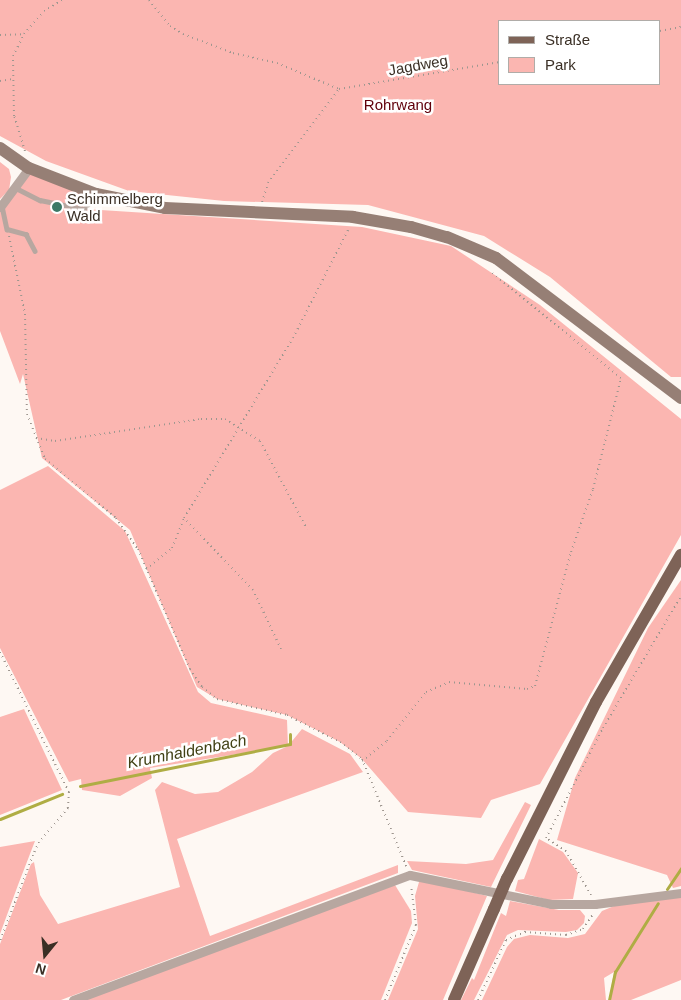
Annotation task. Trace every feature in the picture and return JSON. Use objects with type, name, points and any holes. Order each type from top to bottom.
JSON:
[{"type":"main road","points":[[454,1000],[507,879],[596,702],[681,555]]},
{"type":"street","points":[[0,148],[29,168],[96,194],[173,209],[353,217],[420,229],[496,258],[681,398]]},
{"type":"street","points":[[1,207],[29,168]]},
{"type":"street","points":[[73,1000],[373,886],[410,875],[551,904],[595,904],[681,893]]},
{"type":"lane","points":[[16,188],[40,200],[84,209],[96,194]]},
{"type":"lane","points":[[1,207],[7,229],[26,234],[35,251]]},
{"type":"path","points":[[26,155],[14,116],[13,56],[24,34],[44,12],[62,0]]},
{"type":"path","points":[[149,0],[170,26],[183,34],[233,53],[277,63],[339,89],[268,183],[261,205],[270,206]]},
{"type":"path","points":[[661,31],[681,27]]},
{"type":"path","points":[[0,35],[24,34]]},
{"type":"path","name":"Jagdweg","points":[[339,89],[498,62]]},
{"type":"path","points":[[0,80],[12,79]]},
{"type":"path","points":[[146,569],[172,548],[184,518],[293,338],[347,236],[353,217]]},
{"type":"path","points":[[7,229],[16,258],[25,314],[27,414],[45,459],[116,518],[138,549],[190,669],[202,688],[216,699],[287,715],[340,742],[362,761],[410,875],[416,926],[385,1000]]},
{"type":"path","points":[[362,761],[387,741],[426,692],[449,682],[527,689],[534,686],[571,552],[593,489],[621,378],[490,271]]},
{"type":"path","points":[[36,438],[55,441],[202,419],[225,420],[239,426],[260,441],[306,529]]},
{"type":"path","points":[[184,518],[253,590],[281,649]]},
{"type":"path","points":[[478,1000],[506,940],[525,932],[566,935],[583,930],[591,920],[595,904],[585,881],[566,851],[546,838],[602,728],[681,596]]},
{"type":"path","points":[[0,652],[69,792],[68,808],[32,855],[0,941]]},
{"type":"green space","name":"Rohrwang","points":[[0,0],[681,0],[681,377],[671,377],[550,277],[484,236],[368,205],[224,201],[129,191],[46,161],[0,136]]},
{"type":"green space","points":[[0,162],[9,169],[11,177],[9,190],[0,199]]},
{"type":"green space","points":[[31,172],[94,197],[85,209],[362,227],[451,246],[540,305],[681,419],[681,535],[540,784],[491,800],[481,818],[408,812],[362,759],[340,742],[287,715],[217,699],[197,687],[130,530],[42,458],[23,374],[20,384],[0,331],[0,211]]},
{"type":"green space","points":[[48,466],[125,531],[198,692],[211,703],[287,720],[288,746],[150,768],[152,778],[120,796],[82,790],[81,779],[69,782],[0,648],[0,490]]},
{"type":"green space","points":[[681,580],[681,886],[673,888],[667,875],[557,840],[575,778],[648,628]]},
{"type":"green space","points":[[24,709],[62,790],[0,815],[0,717]]},
{"type":"green space","points":[[302,729],[350,754],[363,772],[177,839],[210,936],[398,865],[398,873],[61,1000],[0,1000],[0,944],[31,864],[34,862],[40,895],[58,924],[180,887],[155,790],[162,782],[195,794],[218,792],[252,772],[273,753],[288,746]]},
{"type":"green space","points":[[525,802],[531,805],[491,887],[412,870],[407,861],[466,864],[493,860]]},
{"type":"green space","points":[[539,839],[563,852],[578,873],[573,899],[549,900],[515,891],[518,880],[524,879]]},
{"type":"green space","points":[[35,841],[18,885],[0,934],[0,847]]},
{"type":"green space","points":[[419,882],[433,882],[487,896],[443,1000],[388,1000],[418,929],[415,896]]},
{"type":"green space","points":[[395,885],[411,911],[412,923],[381,1000],[81,1000]]},
{"type":"green space","points":[[681,897],[681,980],[631,1000],[609,1000],[614,972],[604,978],[606,1000],[482,1000],[507,947],[514,939],[530,935],[568,938],[585,934],[602,911],[619,904]]},
{"type":"green space","points":[[510,901],[559,910],[580,910],[585,916],[584,923],[577,930],[566,932],[518,930],[507,935],[474,1000],[461,1000],[472,978],[474,980],[501,913],[506,916]]},
{"type":"waterway","name":"Krumhaldenbach","points":[[80,786],[290,744],[290,734]]},
{"type":"waterway","name":"Krumhaldenbach","points":[[0,819],[62,794]]},
{"type":"waterway","points":[[667,889],[681,868]]},
{"type":"waterway","points":[[609,1000],[615,972],[658,903]]},
{"type":"place","name":"Schimmelberg Wald","points":[[57,207]]}]
